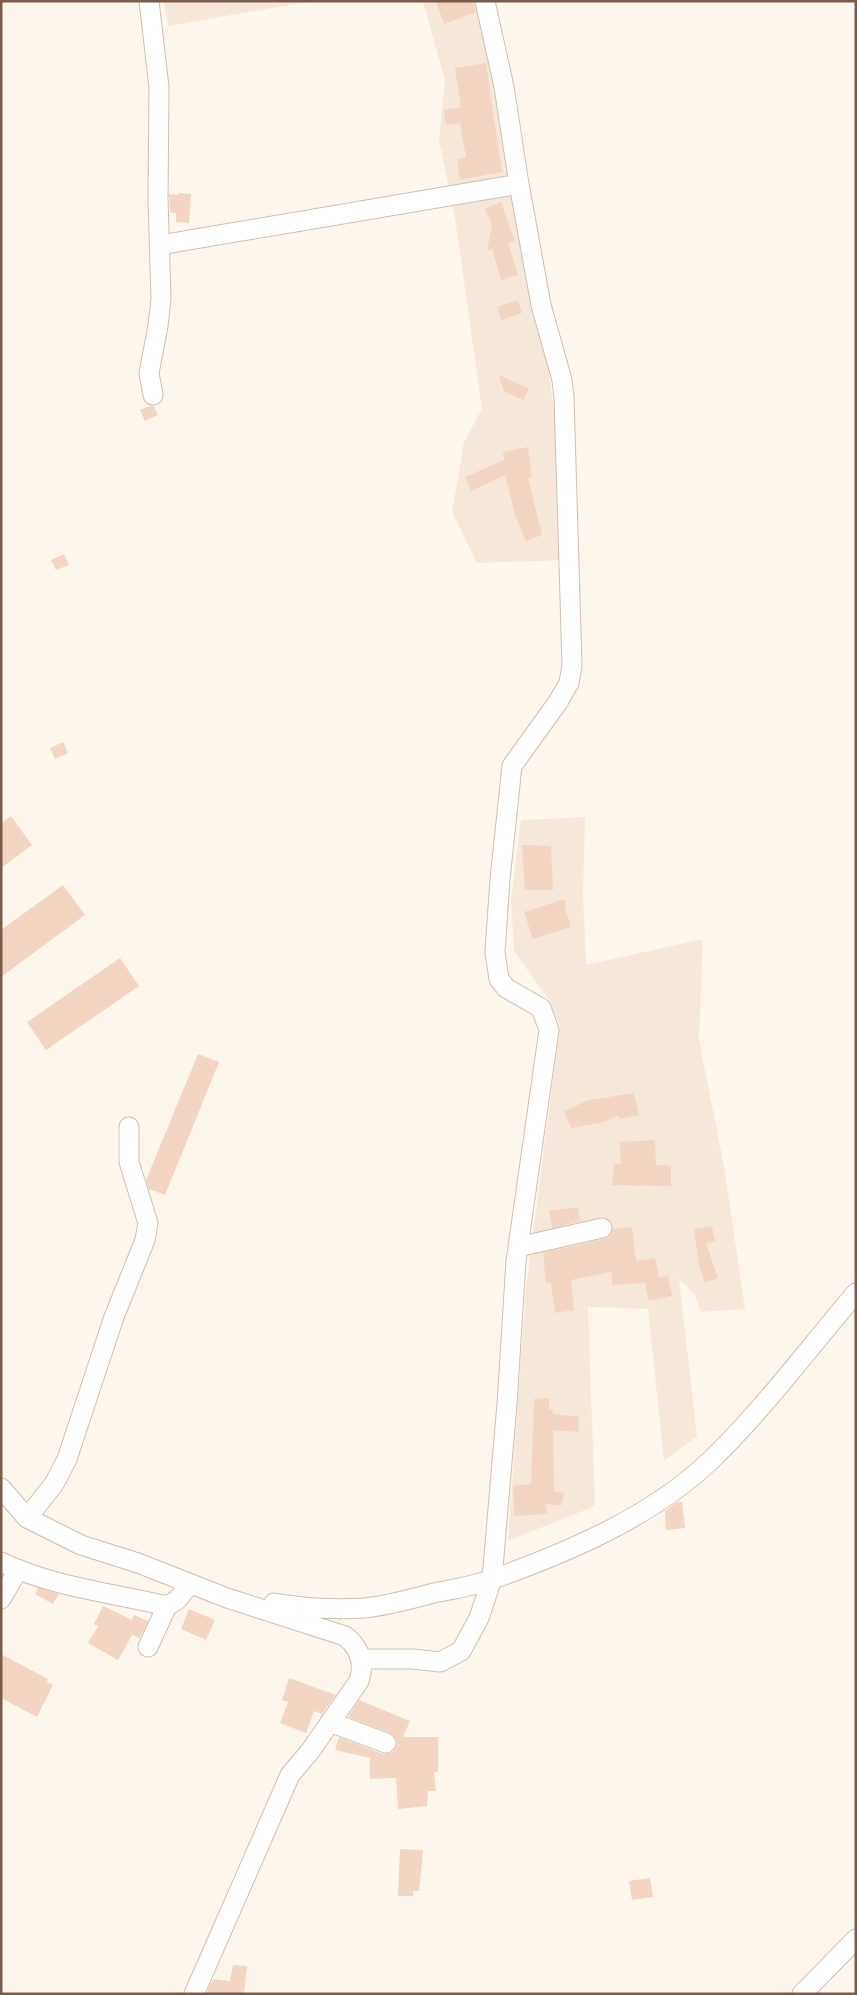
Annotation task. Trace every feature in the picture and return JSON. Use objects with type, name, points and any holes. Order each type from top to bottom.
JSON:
[{"type":"street","points":[[148,1],[159,87],[158,198],[160,245],[158,326],[149,373],[153,395]]},
{"type":"street","points":[[361,1659],[413,1659],[440,1662],[461,1651],[479,1618],[492,1580],[518,1247],[549,1030],[541,1008],[506,988],[499,979],[495,952],[500,879],[512,766],[562,696],[569,683],[572,665],[564,398],[562,380],[541,305],[504,87],[485,1]]},
{"type":"street","points":[[160,245],[519,184]]},
{"type":"street","points":[[27,1518],[54,1484],[67,1459],[114,1317],[145,1240],[148,1224],[129,1162],[129,1127]]},
{"type":"street","points":[[518,1247],[602,1228]]},
{"type":"street","points":[[227,1598],[253,1599],[305,1608],[365,1608],[492,1580],[568,1548],[620,1523],[667,1496],[709,1461],[745,1424],[856,1293]]},
{"type":"street","points":[[1,1488],[27,1518],[81,1545],[138,1563],[227,1598],[345,1636],[353,1643],[361,1659],[362,1673],[359,1682],[290,1775],[194,1994]]},
{"type":"street","points":[[1,1599],[10,1566],[73,1586],[166,1606]]},
{"type":"street","points":[[148,1647],[166,1606],[177,1600],[190,1584]]},
{"type":"street","points":[[330,1722],[386,1743]]},
{"type":"street","points":[[802,1994],[856,1939]]},
{"type":"shaded area","points":[[164,1],[313,1],[168,26]]},
{"type":"shaded area","points":[[423,1],[482,1],[546,352],[558,438],[564,560],[477,563],[452,512],[464,442],[482,409],[455,218],[439,140],[445,81]]},
{"type":"shaded area","points":[[585,817],[583,894],[586,965],[703,939],[699,1040],[724,1166],[745,1309],[701,1312],[694,1293],[679,1279],[697,1436],[664,1461],[648,1309],[588,1307],[595,1506],[508,1541],[526,1288],[560,1026],[547,997],[514,951],[511,899],[521,820]]},
{"type":"building","points":[[436,1],[473,1],[476,12],[444,24]]},
{"type":"building","points":[[486,63],[502,172],[460,180],[457,159],[466,157],[460,123],[446,125],[444,110],[461,107],[455,68]]},
{"type":"building","points":[[178,193],[191,194],[189,223],[176,222],[176,213],[170,212],[169,194],[178,195]]},
{"type":"building","points":[[501,202],[515,241],[508,243],[518,275],[501,280],[492,249],[487,251],[492,225],[485,209]]},
{"type":"building","points":[[518,300],[522,313],[501,320],[497,307]]},
{"type":"building","points":[[499,375],[529,389],[523,400],[504,391]]},
{"type":"building","points":[[154,406],[158,415],[145,421],[140,410]]},
{"type":"building","points":[[528,447],[532,477],[528,478],[542,535],[526,541],[515,515],[505,475],[471,491],[465,477],[504,460],[503,452]]},
{"type":"building","points":[[64,554],[69,565],[56,570],[51,560]]},
{"type":"building","points":[[63,742],[68,753],[55,759],[50,748]]},
{"type":"building","points":[[11,816],[32,845],[1,868],[1,823]]},
{"type":"building","points":[[522,845],[551,846],[553,890],[525,890]]},
{"type":"building","points":[[63,885],[85,915],[1,977],[1,930]]},
{"type":"building","points":[[565,899],[565,908],[571,927],[533,939],[524,912]]},
{"type":"building","points":[[120,958],[139,986],[46,1050],[27,1022]]},
{"type":"building","points":[[198,1054],[219,1062],[165,1195],[149,1189],[146,1180]]},
{"type":"building","points":[[634,1093],[639,1115],[619,1119],[619,1115],[604,1122],[571,1128],[564,1111],[589,1100]]},
{"type":"building","points":[[655,1140],[656,1165],[671,1166],[671,1186],[612,1185],[614,1164],[621,1164],[620,1142]]},
{"type":"building","points":[[578,1207],[580,1221],[552,1228],[549,1211]]},
{"type":"building","points":[[712,1226],[715,1242],[706,1243],[718,1278],[705,1283],[699,1266],[694,1229]]},
{"type":"building","points":[[632,1227],[636,1261],[655,1258],[659,1278],[668,1275],[672,1296],[649,1301],[645,1283],[612,1285],[612,1272],[571,1280],[574,1310],[555,1313],[551,1283],[546,1283],[543,1253],[604,1239],[610,1236],[613,1229]]},
{"type":"building","points":[[549,1398],[549,1410],[553,1410],[553,1414],[579,1417],[578,1432],[553,1430],[554,1491],[564,1493],[561,1506],[546,1504],[547,1514],[514,1516],[513,1486],[531,1484],[534,1399]]},
{"type":"building","points":[[677,1502],[682,1502],[685,1528],[666,1530],[665,1511]]},
{"type":"building","points":[[38,1588],[59,1594],[53,1604],[35,1594]]},
{"type":"building","points":[[103,1606],[132,1620],[134,1615],[148,1621],[140,1638],[132,1635],[118,1660],[88,1643],[98,1626],[94,1624]]},
{"type":"building","points":[[189,1609],[215,1620],[206,1640],[181,1629]]},
{"type":"building","points":[[1,1654],[48,1679],[47,1682],[53,1685],[37,1717],[1,1698]]},
{"type":"building","points":[[289,1678],[336,1695],[322,1714],[314,1711],[306,1733],[280,1723],[288,1702],[282,1700]]},
{"type":"building","points":[[359,1700],[410,1721],[403,1737],[438,1737],[438,1772],[434,1772],[436,1791],[428,1791],[427,1806],[398,1809],[396,1778],[370,1779],[370,1758],[335,1750],[339,1737],[383,1754],[393,1752],[396,1747],[397,1741],[390,1733],[348,1717]]},
{"type":"building","points":[[400,1849],[423,1850],[419,1891],[413,1891],[413,1896],[398,1896]]},
{"type":"building","points":[[650,1878],[653,1897],[632,1900],[629,1881]]},
{"type":"building","points":[[233,1965],[247,1966],[244,1994],[206,1994],[213,1979],[230,1981]]}]
